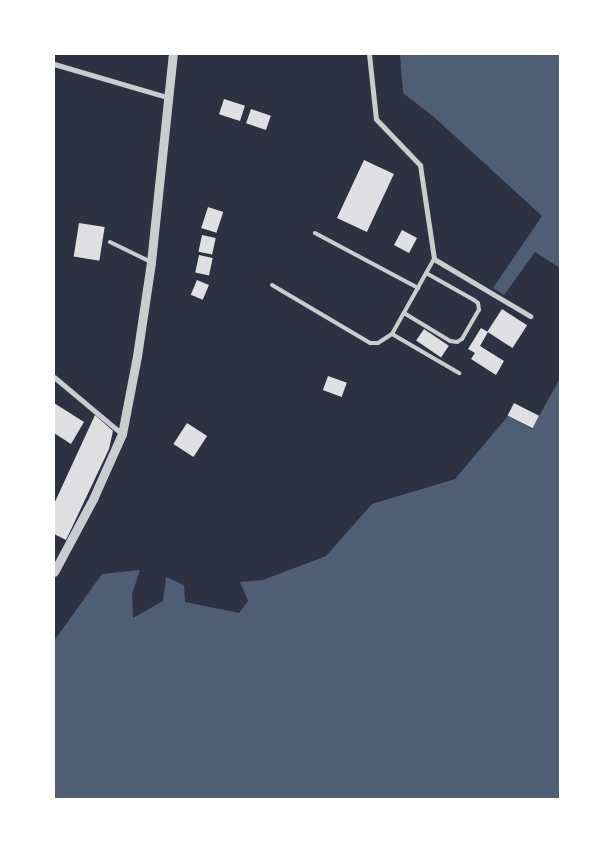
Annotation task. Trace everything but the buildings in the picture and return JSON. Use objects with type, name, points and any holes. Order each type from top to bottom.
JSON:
[{"type":"street","points":[[54,572],[93,499],[122,434],[137,356],[150,262],[173,54]]},
{"type":"street","points":[[369,54],[376,118],[420,165],[434,259],[530,316]]},
{"type":"street","points":[[54,64],[167,97]]},
{"type":"street","points":[[54,377],[122,434]]},
{"type":"lane","points":[[314,232],[418,288]]},
{"type":"lane","points":[[110,242],[150,262]]},
{"type":"lane","points":[[272,285],[370,343],[378,343],[392,334],[434,259]]},
{"type":"lane","points":[[404,313],[450,342],[457,342],[462,339],[479,310],[478,304],[474,300],[426,273]]},
{"type":"lane","points":[[392,334],[459,374]]},
{"type":"water","points":[[400,54],[560,54],[560,268],[535,252],[504,295],[493,288],[542,216],[434,117],[403,93]]},
{"type":"water","points":[[560,378],[560,799],[54,799],[54,641],[102,574],[140,570],[132,594],[133,618],[163,601],[166,577],[184,585],[185,602],[239,613],[248,601],[240,582],[263,580],[326,556],[372,504],[455,479],[508,416],[532,429]]}]
